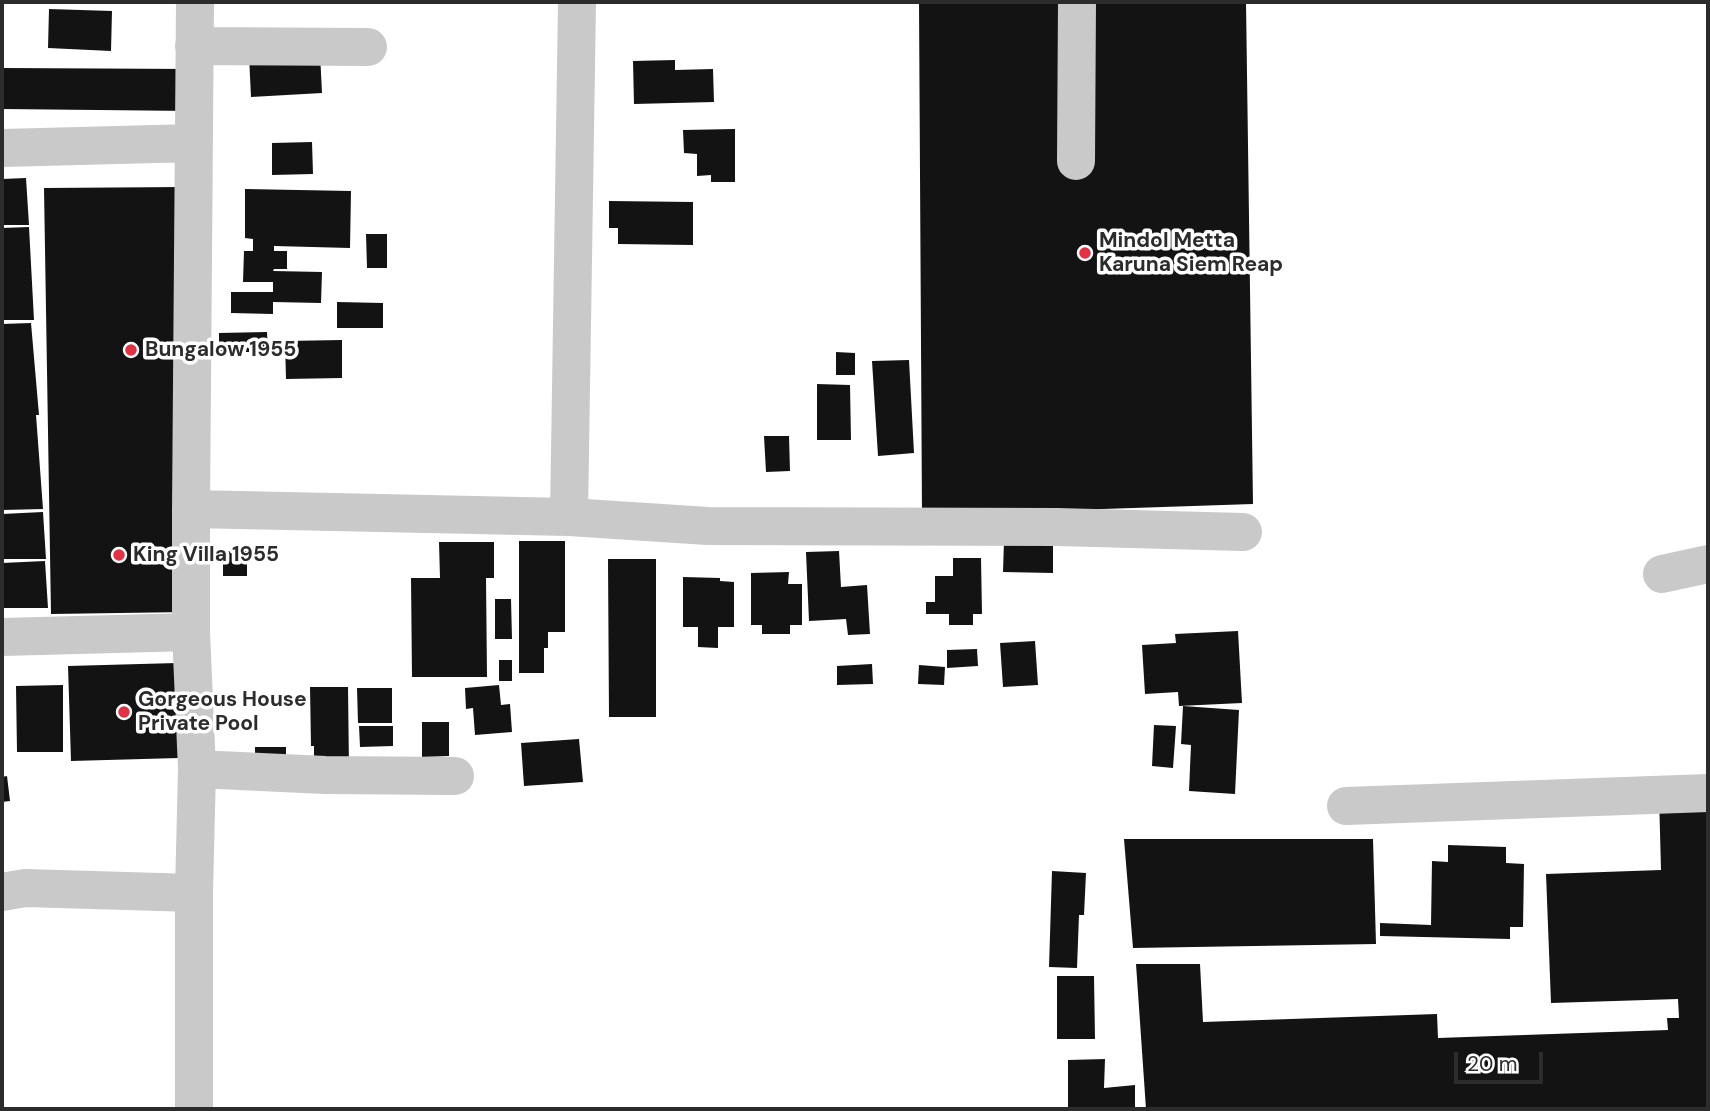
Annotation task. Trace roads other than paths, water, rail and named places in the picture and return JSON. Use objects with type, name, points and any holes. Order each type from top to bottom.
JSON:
[{"type":"street","points":[[194,1109],[197,769],[191,632],[191,509],[195,2]]},
{"type":"street","points":[[569,517],[577,2]]},
{"type":"street","points":[[1076,161],[1077,2]]},
{"type":"street","points":[[194,46],[368,47]]},
{"type":"street","points":[[2,148],[194,143]]},
{"type":"street","points":[[191,509],[569,517],[708,526],[1057,527],[1243,532]]},
{"type":"street","points":[[1662,574],[1708,564]]},
{"type":"street","points":[[2,637],[191,632]]},
{"type":"street","points":[[197,769],[325,775],[455,776]]},
{"type":"street","points":[[1346,806],[1708,793]]},
{"type":"street","points":[[2,892],[25,888],[194,893]]},
{"type":"place","name":"Mindol Metta Karuna Siem Reap","points":[[1085,253]]},
{"type":"place","name":"Bungalow 1955","points":[[131,350]]},
{"type":"place","name":"King Villa 1955","points":[[119,555]]},
{"type":"place","name":"Gorgeous House Private Pool","points":[[124,712]]}]
